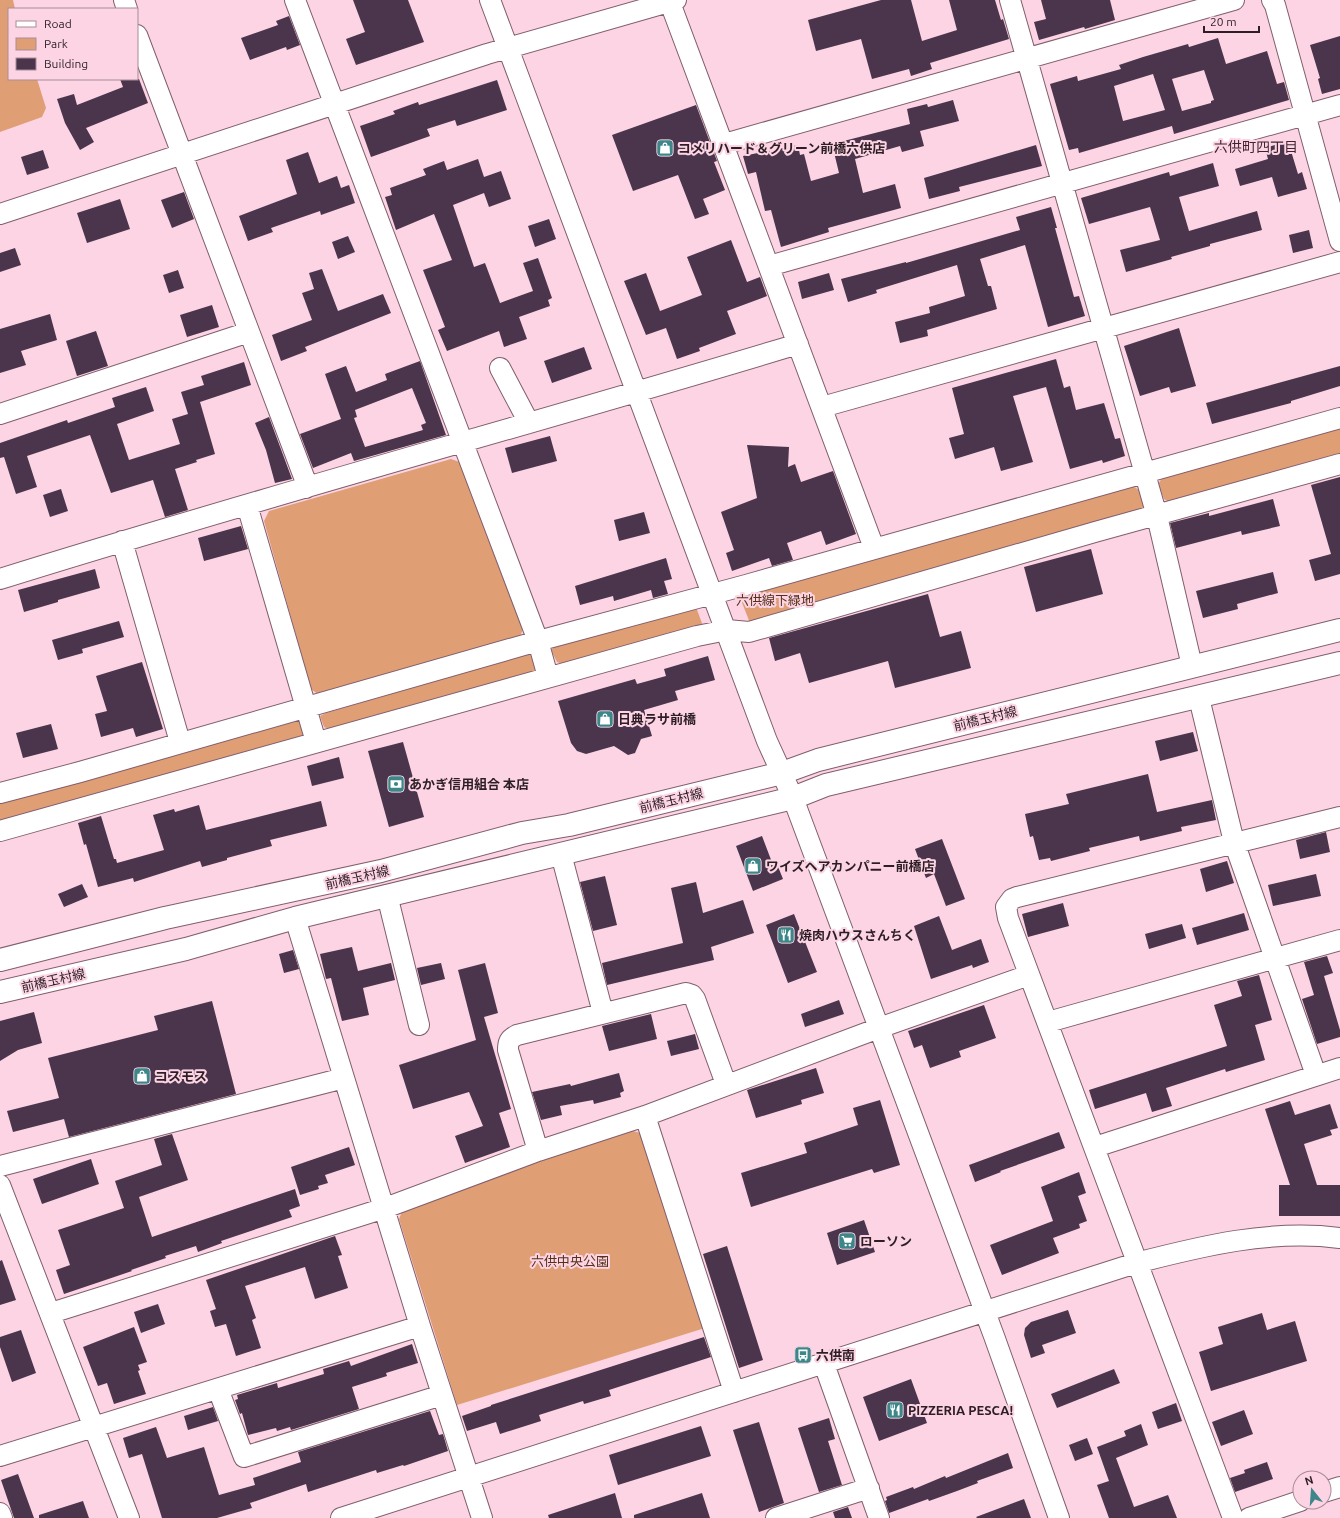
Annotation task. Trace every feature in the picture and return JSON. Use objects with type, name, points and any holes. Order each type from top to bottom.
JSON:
[{"type":"main road","name":"前橋玉村線","points":[[0,960],[165,918],[380,872],[522,833],[570,825],[782,773],[818,760],[1340,630]]},
{"type":"main road","name":"前橋玉村線","points":[[0,992],[186,949],[295,918],[387,895],[793,798],[826,786],[1199,698],[1340,663]]},
{"type":"street","points":[[296,0],[538,641],[548,677]]},
{"type":"street","points":[[490,0],[728,630],[768,741],[793,798],[985,1312],[1059,1518]]},
{"type":"street","points":[[1010,0],[1157,516],[1192,666]]},
{"type":"street","points":[[724,144],[1234,0]]},
{"type":"street","points":[[1272,0],[1275,5],[1340,240]]},
{"type":"street","points":[[0,214],[508,48],[672,1],[874,548]]},
{"type":"street","points":[[138,38],[306,488]]},
{"type":"street","points":[[769,266],[1340,106]]},
{"type":"street","points":[[822,407],[1340,262]]},
{"type":"street","points":[[0,414],[249,332]]},
{"type":"street","points":[[0,579],[122,541],[798,344]]},
{"type":"street","points":[[500,368],[528,423]]},
{"type":"street","points":[[0,793],[306,708],[538,641],[1340,418]]},
{"type":"street","points":[[0,831],[697,636],[728,630],[749,632],[1340,464]]},
{"type":"street","points":[[247,505],[316,742]]},
{"type":"street","points":[[122,541],[180,742]]},
{"type":"street","points":[[1199,698],[1234,842],[1316,1075]]},
{"type":"street","points":[[1233,1518],[1136,1263],[1095,1147],[1029,975],[1006,912],[1006,907],[1012,899],[1234,842],[1340,817]]},
{"type":"street","points":[[561,854],[603,1013]]},
{"type":"street","points":[[387,895],[419,1026]]},
{"type":"street","points":[[295,918],[420,1326],[482,1518]]},
{"type":"street","points":[[1048,1022],[1340,940]]},
{"type":"street","points":[[51,1313],[385,1208],[538,1151],[645,1116],[726,1084],[1029,975]]},
{"type":"street","points":[[538,1151],[508,1050],[510,1038],[681,992],[692,995],[726,1084]]},
{"type":"street","points":[[1095,1147],[1340,1068]]},
{"type":"street","points":[[0,1166],[344,1078]]},
{"type":"street","points":[[645,1116],[734,1392]]},
{"type":"street","points":[[0,1185],[51,1313],[93,1428],[129,1518]]},
{"type":"street","points":[[341,1518],[1136,1263],[1197,1247],[1248,1239],[1285,1237],[1340,1238]]},
{"type":"street","points":[[0,1456],[420,1326]]},
{"type":"street","points":[[824,1364],[879,1518]]},
{"type":"street","points":[[218,1389],[244,1457],[442,1395]]},
{"type":"street","points":[[776,1518],[869,1488]]},
{"type":"street","points":[[1249,1518],[1292,1504]]},
{"type":"street","points":[[0,1513],[2,1518]]},
{"type":"green space","points":[[0,0],[13,0],[15,8],[8,8],[8,80],[37,80],[46,108],[42,117],[0,132]]},
{"type":"green space","points":[[1340,427],[1340,457],[1172,504],[1164,499],[1158,484],[1163,477]]},
{"type":"green space","points":[[451,459],[462,463],[523,629],[519,639],[319,695],[311,689],[264,521],[269,511]]},
{"type":"green space","name":"六供線下緑地","points":[[1133,486],[1139,490],[1145,505],[1141,512],[750,623],[739,595]]},
{"type":"green space","name":"六供線下緑地","points":[[696,607],[703,626],[565,665],[557,662],[551,650],[557,645]]},
{"type":"green space","points":[[528,654],[534,654],[538,668],[531,675],[331,730],[324,727],[320,716],[326,713]]},
{"type":"green space","points":[[297,719],[302,719],[306,732],[303,737],[0,823],[0,802]]},
{"type":"green space","name":"六供中央公園","points":[[630,1130],[640,1133],[705,1328],[457,1405],[399,1219],[403,1209]]},
{"type":"building","points":[[353,0],[408,0],[424,42],[356,65],[346,39],[365,32]]},
{"type":"building","points":[[881,0],[911,0],[922,41],[957,30],[949,0],[995,0],[1009,39],[930,63],[932,69],[911,76],[909,69],[872,79],[861,39],[816,51],[808,20]]},
{"type":"building","points":[[1041,0],[1110,0],[1115,20],[1039,40],[1034,22],[1046,19]]},
{"type":"building","points":[[289,16],[300,45],[287,50],[286,47],[250,60],[241,38],[278,25],[276,21]]},
{"type":"building","points":[[1340,36],[1340,89],[1322,94],[1318,79],[1320,78],[1310,45]]},
{"type":"building","points":[[1218,38],[1226,64],[1267,51],[1277,84],[1284,82],[1289,100],[1174,134],[1172,126],[1079,153],[1078,148],[1069,150],[1050,84],[1077,76],[1078,81],[1121,69],[1119,65],[1143,57],[1188,44],[1189,47]],"holes":[[[1204,70],[1214,100],[1211,101],[1211,103],[1182,111],[1172,79]],[[1153,74],[1165,110],[1123,121],[1114,86]]]},
{"type":"building","points":[[139,79],[148,103],[86,128],[94,142],[80,150],[65,123],[57,99],[74,94],[77,105],[123,87],[120,80]]},
{"type":"building","points":[[497,80],[507,110],[457,126],[455,120],[427,129],[430,136],[371,157],[360,126],[395,114],[393,111],[418,102],[419,105]]},
{"type":"building","points":[[953,100],[959,121],[920,131],[924,146],[902,152],[900,146],[855,159],[863,193],[895,184],[901,208],[828,228],[829,232],[781,247],[771,210],[765,211],[756,172],[748,174],[743,156],[798,145],[800,155],[804,154],[811,181],[839,173],[832,144],[910,124],[907,109],[927,104],[928,107]]},
{"type":"building","name":"コメリハード＆グリーン前橋六供店","points":[[696,105],[717,161],[714,162],[725,190],[703,199],[709,214],[695,219],[678,175],[633,191],[612,135]]},
{"type":"building","points":[[1288,141],[1298,174],[1302,172],[1307,189],[1278,197],[1272,177],[1240,186],[1235,169],[1268,159],[1265,148]]},
{"type":"building","points":[[1036,145],[1042,166],[959,187],[960,191],[929,199],[924,178]]},
{"type":"building","points":[[43,150],[49,168],[27,175],[21,157]]},
{"type":"building","points":[[308,152],[319,183],[337,176],[341,188],[349,185],[355,203],[321,215],[320,211],[271,228],[273,232],[248,241],[239,216],[297,194],[286,160]]},
{"type":"building","points":[[478,159],[484,177],[501,171],[511,199],[489,207],[484,193],[453,205],[474,267],[485,263],[500,303],[533,291],[523,263],[538,258],[552,298],[548,300],[550,306],[519,317],[527,339],[504,347],[499,331],[447,351],[438,330],[445,327],[423,270],[452,260],[434,214],[396,230],[385,197],[392,195],[390,188],[426,175],[423,169],[444,161],[447,170]]},
{"type":"building","points":[[1213,163],[1219,186],[1179,197],[1189,231],[1257,211],[1262,230],[1210,244],[1210,246],[1171,257],[1172,259],[1126,272],[1120,250],[1160,240],[1150,207],[1089,224],[1081,198],[1169,172],[1170,176]]},
{"type":"building","points":[[184,192],[194,219],[172,228],[161,200]]},
{"type":"building","points":[[120,199],[130,229],[87,243],[77,213]]},
{"type":"building","points":[[1051,207],[1057,228],[1055,228],[1074,297],[1079,296],[1085,316],[1048,327],[1025,245],[980,259],[988,286],[991,286],[997,309],[927,330],[928,336],[900,343],[895,322],[930,313],[929,307],[965,296],[957,265],[876,290],[877,293],[848,302],[841,279],[906,263],[1020,230],[1016,217]]},
{"type":"building","points":[[549,219],[556,239],[535,247],[528,226]]},
{"type":"building","points":[[1309,230],[1313,248],[1293,253],[1289,235]]},
{"type":"building","points":[[348,236],[355,252],[338,259],[332,242]]},
{"type":"building","points":[[731,240],[747,282],[760,277],[767,296],[727,311],[736,334],[699,348],[700,351],[677,359],[666,328],[646,335],[624,281],[646,273],[660,311],[702,295],[687,257]]},
{"type":"building","points":[[15,248],[21,265],[0,272],[0,253]]},
{"type":"building","points":[[322,269],[338,311],[383,294],[391,313],[305,347],[307,351],[281,361],[272,335],[312,320],[302,293],[314,289],[309,273]]},
{"type":"building","points":[[178,270],[184,288],[169,293],[163,275]]},
{"type":"building","points":[[829,273],[834,290],[802,299],[798,282]]},
{"type":"building","points":[[212,305],[219,327],[187,337],[180,315]]},
{"type":"building","points":[[50,314],[57,340],[21,351],[26,365],[0,373],[0,329]]},
{"type":"building","points":[[1179,328],[1196,386],[1171,393],[1169,387],[1140,396],[1124,346]]},
{"type":"building","points":[[96,331],[108,366],[77,376],[66,341]]},
{"type":"building","points":[[584,347],[592,369],[552,383],[544,361]]},
{"type":"building","points":[[1056,359],[1064,388],[1070,386],[1076,410],[1104,403],[1115,439],[1120,438],[1125,456],[1103,463],[1102,460],[1070,469],[1046,387],[1013,396],[1033,462],[1001,471],[994,447],[955,459],[949,438],[964,434],[952,388]]},
{"type":"building","points":[[420,361],[446,435],[354,461],[351,453],[313,468],[300,434],[341,419],[325,374],[346,366],[356,392],[387,380],[385,374]],"holes":[[[412,388],[426,423],[421,425],[423,430],[365,447],[354,418],[357,417],[355,410]]]},
{"type":"building","points":[[244,362],[251,385],[200,402],[215,454],[175,469],[188,510],[165,517],[153,480],[111,493],[90,435],[27,456],[37,487],[16,494],[4,457],[0,458],[0,443],[67,420],[68,423],[115,407],[112,398],[146,387],[154,411],[117,424],[129,460],[180,444],[172,419],[188,414],[181,392],[204,385],[201,376]]},
{"type":"building","points":[[1340,366],[1340,386],[1291,401],[1291,403],[1212,424],[1206,403]]},
{"type":"building","points":[[269,417],[292,479],[275,483],[266,450],[255,423]]},
{"type":"building","points":[[550,436],[557,461],[512,473],[505,448]]},
{"type":"building","points":[[747,445],[789,447],[788,467],[795,464],[801,482],[833,471],[856,534],[826,545],[821,531],[787,543],[793,560],[772,566],[769,558],[732,571],[726,553],[734,550],[721,512],[757,498]]},
{"type":"building","points":[[1340,477],[1340,574],[1315,581],[1309,560],[1331,554],[1311,485]]},
{"type":"building","points":[[61,489],[68,511],[50,517],[43,495]]},
{"type":"building","points":[[1273,499],[1280,526],[1242,535],[1241,531],[1176,548],[1170,523],[1209,513],[1209,516]]},
{"type":"building","points":[[644,512],[650,533],[619,541],[614,520]]},
{"type":"building","points":[[241,526],[248,549],[204,561],[198,538]]},
{"type":"building","points":[[1091,549],[1103,594],[1036,612],[1024,567]]},
{"type":"building","points":[[666,558],[672,579],[664,581],[668,594],[653,598],[651,590],[614,601],[613,596],[580,605],[575,586]]},
{"type":"building","points":[[95,569],[100,588],[58,600],[58,602],[24,612],[18,590]]},
{"type":"building","points":[[1273,572],[1278,593],[1237,604],[1238,609],[1203,618],[1196,591]]},
{"type":"building","points":[[928,594],[940,637],[961,631],[971,668],[895,688],[888,661],[809,683],[800,653],[775,661],[769,638]]},
{"type":"building","points":[[119,621],[124,637],[82,649],[83,653],[58,660],[52,640]]},
{"type":"building","name":"日典ラサ前橋","points":[[708,656],[715,680],[675,691],[678,700],[644,710],[652,736],[641,739],[635,753],[628,755],[614,746],[586,754],[577,751],[571,743],[558,701],[635,679],[637,684],[666,676],[664,669]]},
{"type":"building","points":[[142,662],[163,729],[136,737],[133,728],[101,737],[95,714],[107,711],[96,676]]},
{"type":"building","points":[[51,724],[58,749],[23,758],[16,733]]},
{"type":"building","points":[[1193,732],[1198,751],[1160,761],[1155,741]]},
{"type":"building","name":"あかぎ信用組合 本店","points":[[403,742],[424,817],[389,827],[368,751]]},
{"type":"building","points":[[339,757],[344,778],[312,786],[307,766]]},
{"type":"building","points":[[1148,774],[1157,812],[1212,800],[1216,820],[1181,827],[1182,831],[1140,841],[1139,836],[1089,848],[1090,851],[1051,861],[1050,858],[1039,860],[1033,836],[1030,837],[1025,814],[1069,804],[1066,794]]},
{"type":"building","points":[[321,801],[327,826],[270,840],[272,846],[227,858],[227,860],[202,867],[200,861],[134,882],[133,878],[98,887],[86,844],[84,845],[78,823],[101,816],[114,859],[116,859],[117,863],[164,850],[153,815],[174,809],[175,812],[199,805],[206,830]]},
{"type":"building","points":[[1326,832],[1330,852],[1300,859],[1296,840]]},
{"type":"building","name":"ワイズヘアカンパニー前橋店","points":[[762,836],[773,865],[777,864],[783,879],[753,891],[736,846]]},
{"type":"building","points":[[942,839],[965,899],[946,906],[934,874],[926,878],[915,849]]},
{"type":"building","points":[[1227,861],[1234,883],[1206,892],[1200,869]]},
{"type":"building","points":[[1316,874],[1321,896],[1273,906],[1268,885]]},
{"type":"building","points":[[605,876],[617,925],[593,931],[580,882]]},
{"type":"building","points":[[696,882],[703,913],[743,900],[754,933],[711,947],[714,960],[607,985],[602,963],[683,943],[671,888]]},
{"type":"building","points":[[82,884],[88,897],[64,907],[58,894]]},
{"type":"building","points":[[1063,903],[1069,926],[1028,937],[1022,914]]},
{"type":"building","points":[[1244,913],[1249,930],[1197,945],[1192,928]]},
{"type":"building","points":[[794,914],[817,972],[788,983],[766,925]]},
{"type":"building","points":[[939,916],[952,950],[981,939],[989,962],[973,968],[972,965],[931,979],[914,926]]},
{"type":"building","points":[[1182,924],[1186,938],[1149,949],[1145,934]]},
{"type":"building","points":[[352,947],[358,971],[391,963],[395,980],[363,988],[369,1015],[342,1021],[331,978],[326,979],[320,954]]},
{"type":"building","points":[[293,950],[299,969],[284,973],[279,954]]},
{"type":"building","points":[[1327,956],[1333,973],[1324,976],[1340,1030],[1340,1037],[1317,1044],[1302,999],[1314,995],[1304,962]]},
{"type":"building","points":[[441,963],[445,979],[421,985],[417,968]]},
{"type":"building","points":[[485,963],[498,1013],[484,1017],[511,1109],[499,1113],[510,1147],[465,1163],[455,1136],[483,1126],[469,1092],[413,1109],[399,1065],[476,1040],[458,970]]},
{"type":"building","points":[[1259,975],[1272,1020],[1255,1025],[1265,1060],[1226,1072],[1225,1069],[1166,1088],[1172,1106],[1152,1112],[1146,1093],[1095,1109],[1089,1090],[1227,1046],[1214,1005],[1242,996],[1237,981]]},
{"type":"building","points":[[839,1000],[844,1014],[805,1027],[801,1014]]},
{"type":"building","name":"コスモス","points":[[212,1001],[236,1094],[69,1137],[64,1119],[13,1132],[7,1111],[59,1098],[48,1058],[158,1030],[154,1016]]},
{"type":"building","points":[[984,1005],[996,1038],[959,1051],[961,1057],[930,1068],[922,1045],[914,1048],[908,1031]]},
{"type":"building","points":[[34,1012],[42,1043],[18,1050],[0,1061],[0,1021]]},
{"type":"building","points":[[651,1014],[657,1039],[609,1051],[602,1026]]},
{"type":"building","points":[[695,1034],[699,1049],[671,1056],[667,1041]]},
{"type":"building","points":[[816,1068],[824,1093],[801,1100],[802,1104],[756,1118],[747,1090]]},
{"type":"building","points":[[619,1073],[624,1091],[620,1093],[621,1097],[594,1104],[593,1100],[560,1106],[562,1115],[541,1120],[532,1092],[570,1084],[571,1086]]},
{"type":"building","points":[[880,1100],[900,1165],[874,1173],[872,1169],[751,1207],[741,1173],[807,1153],[804,1143],[858,1125],[853,1108]]},
{"type":"building","points":[[1290,1101],[1295,1115],[1330,1104],[1338,1128],[1330,1130],[1332,1135],[1304,1144],[1317,1185],[1340,1185],[1340,1216],[1279,1216],[1279,1185],[1290,1185],[1265,1109]]},
{"type":"building","points":[[1059,1132],[1065,1148],[1000,1171],[1001,1172],[975,1182],[969,1165]]},
{"type":"building","points":[[172,1134],[188,1180],[139,1197],[152,1237],[295,1189],[300,1206],[289,1210],[292,1217],[221,1241],[222,1243],[198,1252],[196,1246],[165,1256],[166,1258],[131,1270],[132,1271],[64,1294],[56,1270],[70,1265],[58,1230],[124,1208],[115,1181],[162,1165],[154,1139]]},
{"type":"building","points":[[349,1147],[355,1165],[325,1175],[328,1183],[318,1186],[319,1189],[300,1195],[291,1167]]},
{"type":"building","points":[[91,1159],[99,1184],[42,1204],[33,1179]]},
{"type":"building","points":[[1079,1172],[1086,1193],[1078,1196],[1087,1221],[1079,1224],[1080,1228],[1053,1238],[1059,1253],[1002,1275],[990,1245],[1053,1221],[1041,1187]]},
{"type":"building","points":[[864,1220],[875,1252],[837,1265],[827,1233]]},
{"type":"building","points":[[335,1236],[342,1255],[338,1256],[348,1288],[315,1299],[305,1267],[245,1286],[256,1318],[252,1320],[261,1348],[236,1356],[226,1324],[215,1327],[210,1311],[216,1309],[206,1280]]},
{"type":"building","points":[[727,1246],[763,1360],[739,1368],[703,1254]]},
{"type":"building","points":[[2,1260],[16,1300],[0,1305],[0,1261]]},
{"type":"building","points":[[158,1304],[165,1324],[141,1333],[134,1312]]},
{"type":"building","points":[[1068,1310],[1076,1333],[1042,1345],[1045,1353],[1031,1358],[1024,1335],[1025,1328],[1031,1322]]},
{"type":"building","points":[[1262,1313],[1267,1330],[1295,1321],[1307,1361],[1211,1391],[1199,1352],[1223,1344],[1218,1327]]},
{"type":"building","points":[[134,1327],[147,1362],[138,1365],[140,1370],[138,1371],[146,1394],[114,1404],[107,1383],[98,1386],[83,1347]]},
{"type":"building","points":[[21,1330],[36,1373],[12,1382],[0,1347],[0,1337]]},
{"type":"building","points":[[704,1337],[711,1357],[609,1390],[611,1396],[584,1404],[583,1401],[539,1415],[541,1421],[500,1434],[496,1422],[467,1431],[462,1416],[491,1405]]},
{"type":"building","points":[[412,1344],[418,1363],[386,1373],[387,1376],[352,1387],[359,1409],[291,1430],[290,1427],[277,1431],[276,1428],[248,1435],[242,1413],[240,1414],[235,1400],[238,1399],[237,1395],[277,1383],[278,1388],[324,1374],[323,1369],[349,1361],[351,1366]]},
{"type":"building","points":[[1114,1369],[1120,1383],[1057,1408],[1051,1394]]},
{"type":"building","name":"PIZZERIA PESCA!","points":[[911,1379],[927,1423],[879,1441],[863,1397]]},
{"type":"building","points":[[1176,1403],[1182,1421],[1158,1429],[1152,1412]]},
{"type":"building","points":[[213,1407],[218,1421],[188,1430],[184,1416]]},
{"type":"building","points":[[1244,1410],[1253,1434],[1221,1446],[1212,1422]]},
{"type":"building","points":[[430,1411],[439,1435],[443,1434],[448,1451],[404,1466],[403,1465],[377,1473],[376,1470],[308,1492],[306,1484],[250,1503],[252,1508],[217,1518],[162,1518],[142,1454],[129,1458],[123,1438],[156,1427],[167,1458],[204,1447],[219,1495],[255,1485],[253,1478],[301,1462],[298,1452]]},
{"type":"building","points":[[829,1418],[835,1439],[828,1441],[842,1485],[819,1492],[798,1428]]},
{"type":"building","points":[[759,1422],[784,1503],[759,1512],[733,1430]]},
{"type":"building","points":[[1141,1424],[1148,1445],[1116,1458],[1134,1507],[1168,1495],[1177,1518],[1109,1518],[1097,1485],[1109,1481],[1097,1447],[1126,1436],[1124,1431]]},
{"type":"building","points":[[701,1426],[711,1456],[618,1485],[609,1455]]},
{"type":"building","points":[[1087,1438],[1093,1454],[1075,1461],[1069,1445]]},
{"type":"building","points":[[1008,1453],[1013,1468],[977,1481],[978,1483],[957,1491],[929,1501],[928,1499],[889,1513],[885,1501],[887,1500],[886,1497],[913,1487],[914,1489],[945,1476],[946,1478]]},
{"type":"building","points":[[1267,1462],[1273,1479],[1235,1492],[1230,1478],[1245,1473],[1244,1470]]},
{"type":"building","points":[[18,1474],[34,1518],[14,1518],[1,1480]]},
{"type":"building","points":[[615,1493],[622,1518],[549,1518],[548,1515]]},
{"type":"building","points":[[702,1493],[710,1518],[634,1518],[634,1515]]},
{"type":"building","points":[[1024,1499],[1031,1518],[976,1517]]},
{"type":"building","points":[[83,1501],[89,1518],[39,1518],[39,1515]]},
{"type":"building","points":[[848,1507],[852,1518],[835,1518],[833,1512]]},
{"type":"place","name":"コメリハード＆グリーン前橋六供店","points":[[665,148]]},
{"type":"place","name":"日典ラサ前橋","points":[[605,719]]},
{"type":"place","name":"あかぎ信用組合 本店","points":[[396,784]]},
{"type":"place","name":"ワイズヘアカンパニー前橋店","points":[[753,866]]},
{"type":"place","name":"焼肉ハウスさんちく","points":[[786,935]]},
{"type":"place","name":"コスモス","points":[[142,1076]]},
{"type":"place","name":"ローソン","points":[[847,1241]]},
{"type":"place","name":"六供南","points":[[803,1355]]},
{"type":"place","name":"PIZZERIA PESCA!","points":[[895,1410]]},
{"type":"district","name":"六供町四丁目","points":[[1256,147]]}]
